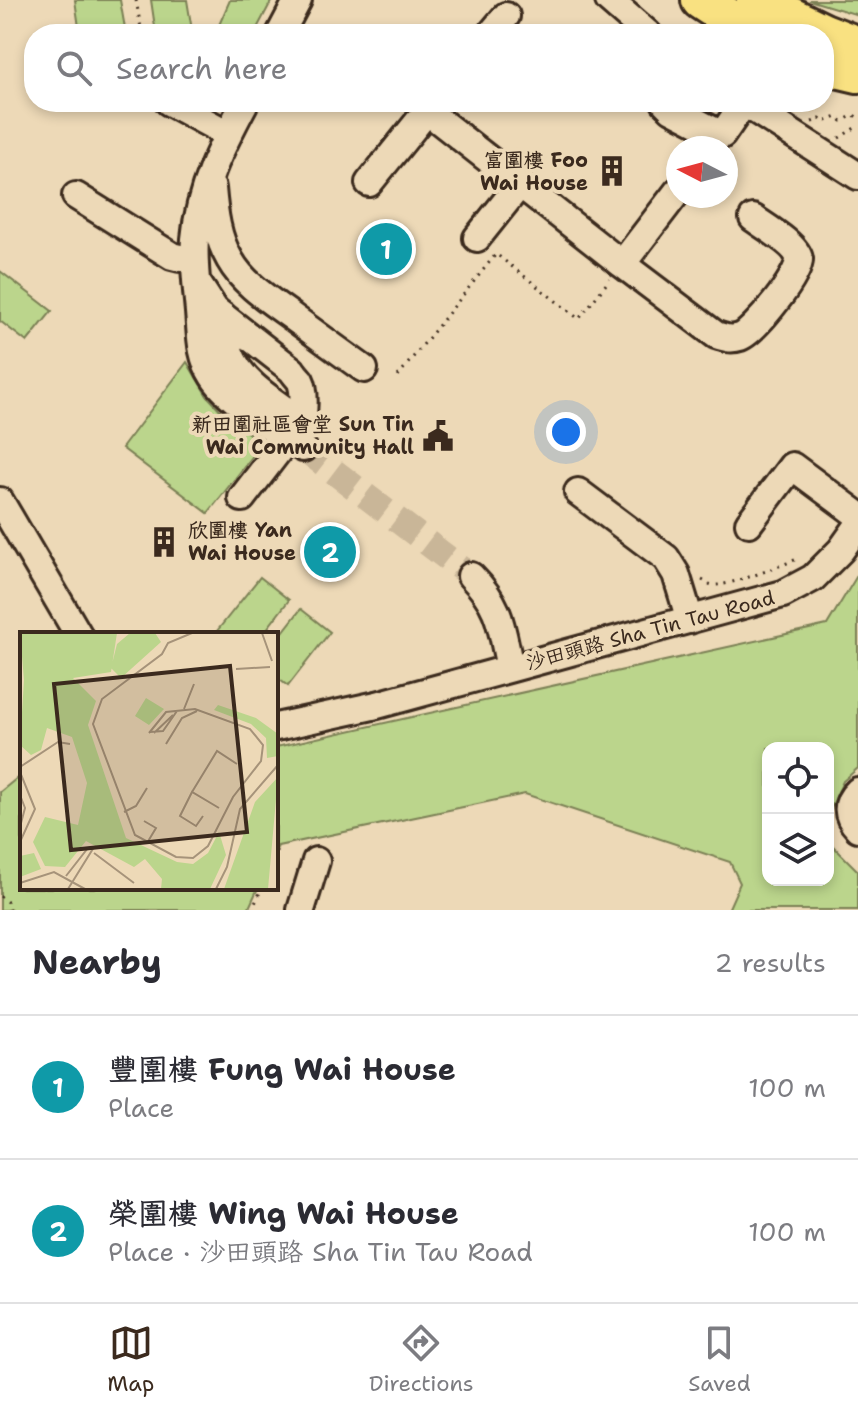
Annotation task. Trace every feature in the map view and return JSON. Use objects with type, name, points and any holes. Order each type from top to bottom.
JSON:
[{"type":"highway","points":[[701,0],[738,24]]},
{"type":"highway","points":[[756,0],[805,24]]},
{"type":"highway","points":[[834,37],[858,46]]},
{"type":"highway","points":[[834,67],[858,73]]},
{"type":"street","points":[[285,24],[298,0]]},
{"type":"street","points":[[609,0],[637,24]]},
{"type":"street","points":[[834,77],[858,93]]},
{"type":"street","points":[[187,112],[217,128]]},
{"type":"street","points":[[234,112],[217,128],[211,172],[195,236],[203,354],[212,374],[233,398],[299,431]]},
{"type":"street","points":[[369,183],[426,112]]},
{"type":"street","points":[[438,112],[520,184],[622,264],[716,335],[729,339],[743,336],[753,329],[796,273],[799,260],[789,244],[753,218]]},
{"type":"street","points":[[676,112],[709,136]]},
{"type":"street","points":[[721,136],[738,112]]},
{"type":"street","points":[[758,112],[858,176]]},
{"type":"street","points":[[211,172],[215,218],[230,259],[242,276],[258,292],[364,369]]},
{"type":"street","points":[[477,238],[520,184]]},
{"type":"street","points":[[76,196],[195,269],[225,328],[260,369],[299,431]]},
{"type":"street","points":[[622,264],[666,207]]},
{"type":"street","points":[[242,498],[299,431]]},
{"type":"street","points":[[749,523],[792,466],[858,515]]},
{"type":"street","points":[[578,492],[666,558],[676,574],[690,620]]},
{"type":"street","points":[[0,501],[77,632]]},
{"type":"street","name":"沙田頭路 Sha Tin Tau Road","points":[[278,727],[377,705],[783,594],[813,578],[841,550],[858,526]]},
{"type":"street","name":"沙田頭路 Sha Tin Tau Road","points":[[471,576],[497,610],[510,668]]},
{"type":"street","points":[[858,791],[850,799],[848,808],[849,817],[858,828]]},
{"type":"street","points":[[301,910],[316,861]]},
{"type":"path","points":[[136,0],[140,24]]},
{"type":"path","points":[[809,124],[820,119],[824,122],[837,117],[842,121],[854,115],[858,118]]},
{"type":"path","points":[[836,139],[858,126]]},
{"type":"path","points":[[398,376],[496,254],[579,319],[622,264]]},
{"type":"path","points":[[695,572],[705,582],[716,586],[801,558]]},
{"type":"path","points":[[252,910],[261,890]]},
{"type":"path","points":[[0,896],[7,902],[9,910]]},
{"type":"green space","points":[[75,0],[120,0],[124,24],[79,24]]},
{"type":"green space","points":[[151,0],[187,0],[191,24],[155,24]]},
{"type":"green space","points":[[230,0],[272,0],[259,24],[219,24]]},
{"type":"green space","points":[[809,0],[858,0],[858,15]]},
{"type":"green space","points":[[0,271],[52,311],[27,342],[0,321]]},
{"type":"green space","points":[[187,362],[207,396],[262,444],[208,513],[122,448]]},
{"type":"green space","points":[[858,574],[858,768],[843,781],[834,801],[834,742],[762,742],[762,886],[834,886],[834,847],[858,871],[858,910],[728,910],[740,883],[730,862],[525,794],[278,846],[278,747],[827,625]]},
{"type":"green space","points":[[260,577],[289,600],[265,632],[217,631]]},
{"type":"green space","points":[[301,609],[330,632],[288,686],[278,678],[278,638]]},
{"type":"green space","points":[[20,776],[20,890],[257,890],[248,910],[0,910],[0,792]]},
{"type":"tunnel","points":[[303,448],[471,576]]},
{"type":"place","name":"富圍樓 Foo Wai House","points":[[612,171]]},
{"type":"place","name":"豐圍樓 Fung Wai House","points":[[386,249]]},
{"type":"place","name":"新田圍社區會堂 Sun Tin Wai Community Hall","points":[[438,436]]},
{"type":"place","name":"欣圍樓 Yan Wai House","points":[[164,542]]},
{"type":"place","name":"榮圍樓 Wing Wai House","points":[[330,552]]}]
